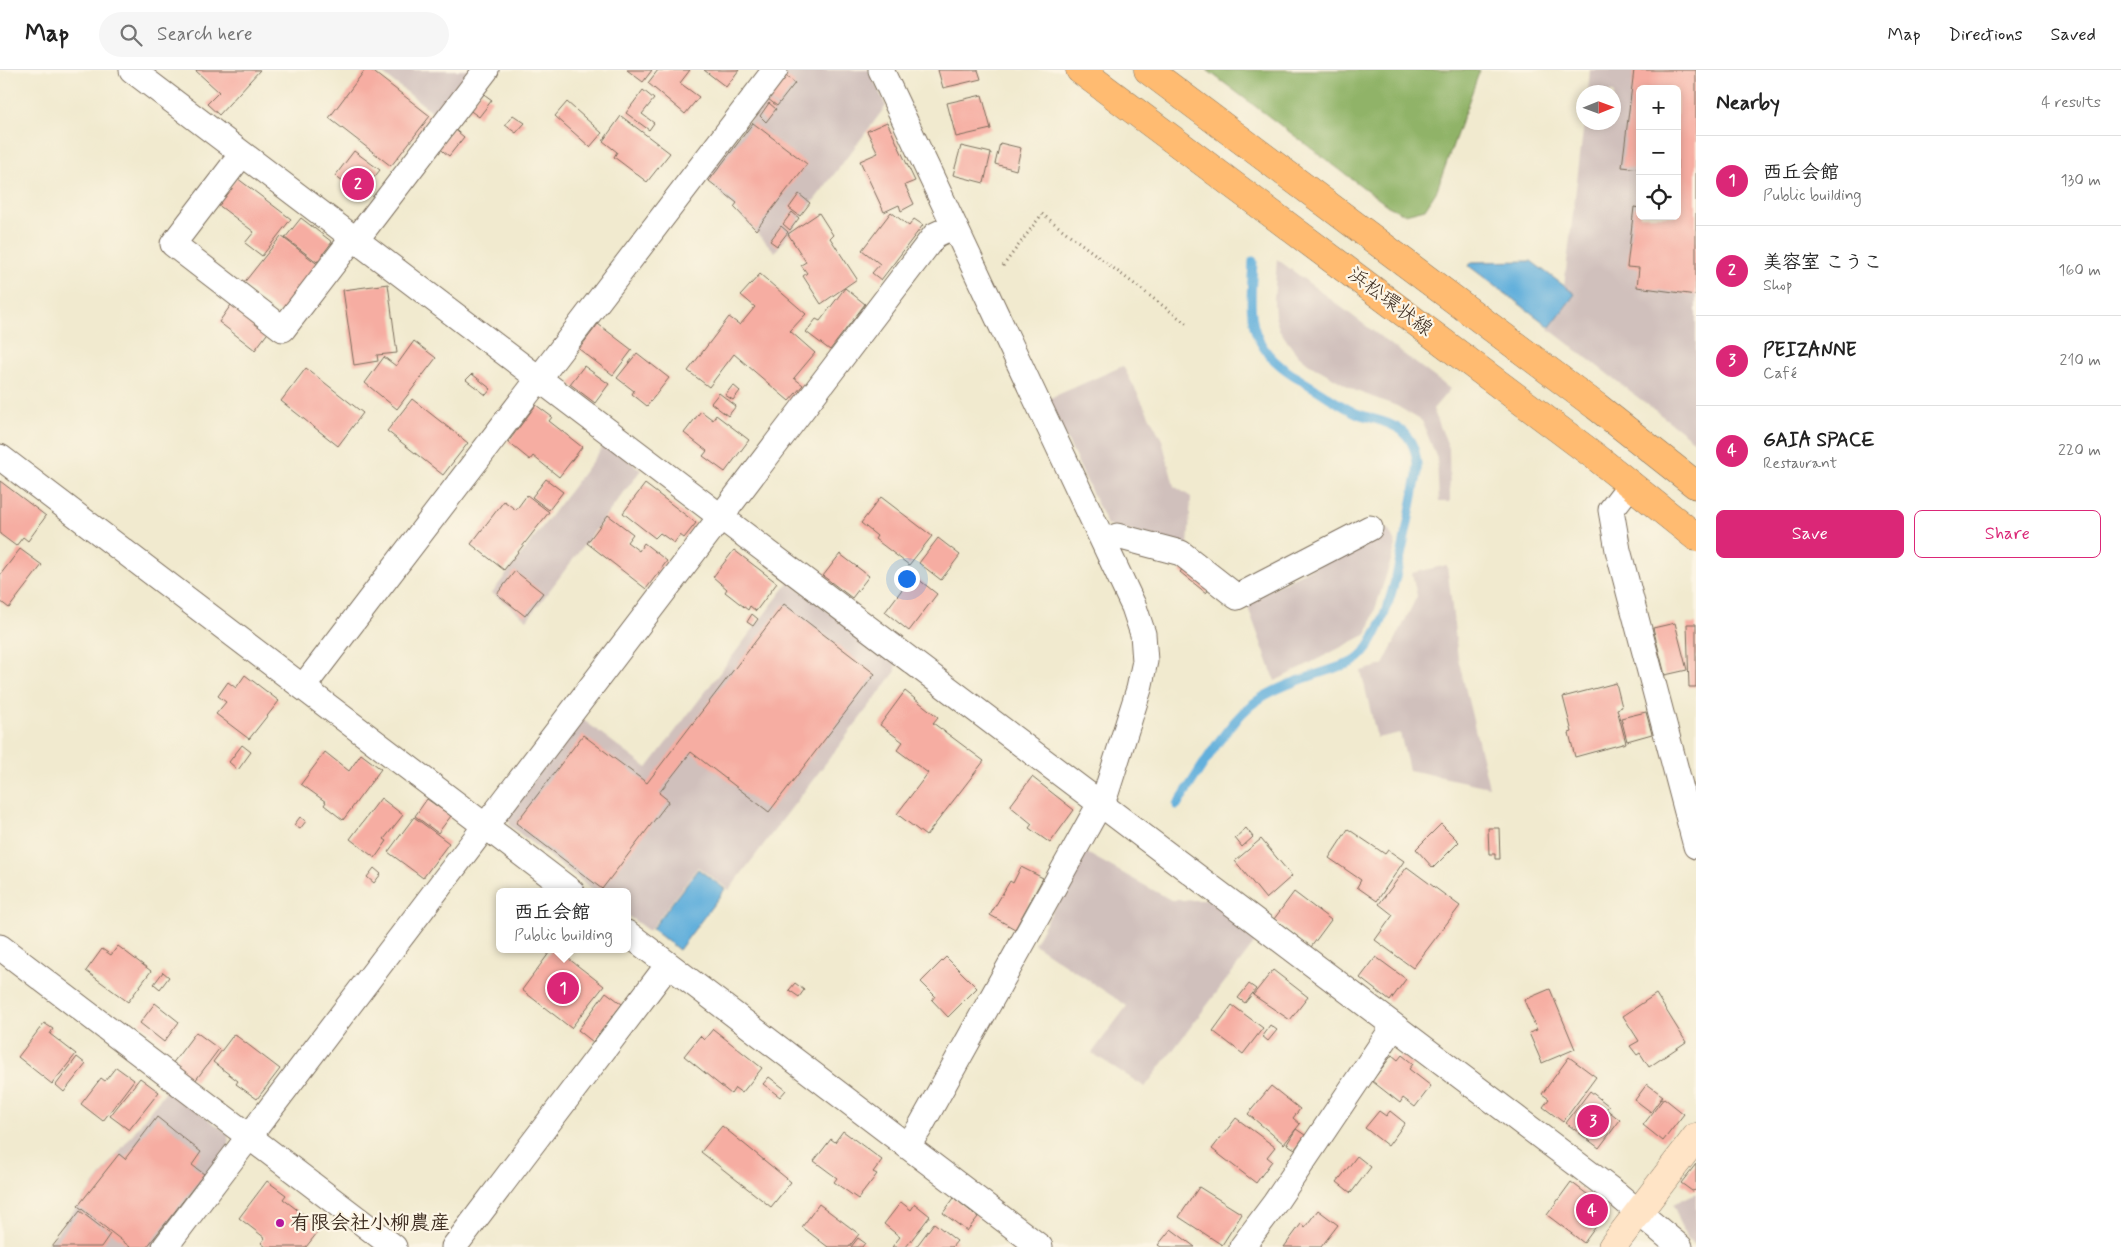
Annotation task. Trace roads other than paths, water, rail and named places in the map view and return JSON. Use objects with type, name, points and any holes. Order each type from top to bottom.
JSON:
[{"type":"main road","name":"浜松環状線","points":[[1080,70],[1631,484],[1696,538]]},
{"type":"main road","name":"浜松環状線","points":[[1148,70],[1602,411],[1696,485]]},
{"type":"street","points":[[132,70],[1394,1026],[1638,1212],[1680,1247]]},
{"type":"street","points":[[242,154],[173,244],[283,329],[486,70]]},
{"type":"street","points":[[303,687],[775,70]]},
{"type":"street","points":[[880,70],[1134,607],[1143,634],[1144,661],[1139,689],[1106,793],[919,1129],[907,1146]]},
{"type":"street","points":[[165,1247],[935,235],[954,226]]},
{"type":"street","points":[[0,457],[567,888]]},
{"type":"street","points":[[1631,484],[1611,510],[1618,550],[1696,846]]},
{"type":"street","points":[[1104,543],[1117,536],[1181,553],[1237,597],[1370,528]]},
{"type":"street","points":[[631,937],[1040,1247]]},
{"type":"street","points":[[0,947],[394,1247]]},
{"type":"street","points":[[454,1247],[668,965]]},
{"type":"street","points":[[1242,1247],[1275,1203],[1394,1026]]},
{"type":"street","points":[[1612,1247],[1696,1137]]},
{"type":"water","points":[[1531,261],[1575,294],[1550,327],[1469,266],[1472,262]]},
{"type":"water","points":[[698,869],[725,889],[679,950],[652,929]]},
{"type":"waterway","points":[[1177,805],[1220,740],[1250,706],[1285,686],[1353,662],[1366,650],[1378,630],[1388,605],[1403,548],[1417,476],[1415,452],[1407,436],[1402,431],[1380,420],[1356,413],[1342,406],[1285,370],[1264,349],[1255,331],[1253,321],[1251,291],[1253,261]]},
{"type":"place","name":"美容室 こうこ","points":[[358,184]]},
{"type":"place","name":"西丘会館","points":[[563,988]]},
{"type":"place","name":"PEIZANNE","points":[[1593,1121]]},
{"type":"place","name":"GAIA SPACE","points":[[1592,1210]]},
{"type":"place","name":"有限会社小柳農産","points":[[280,1223]]}]
